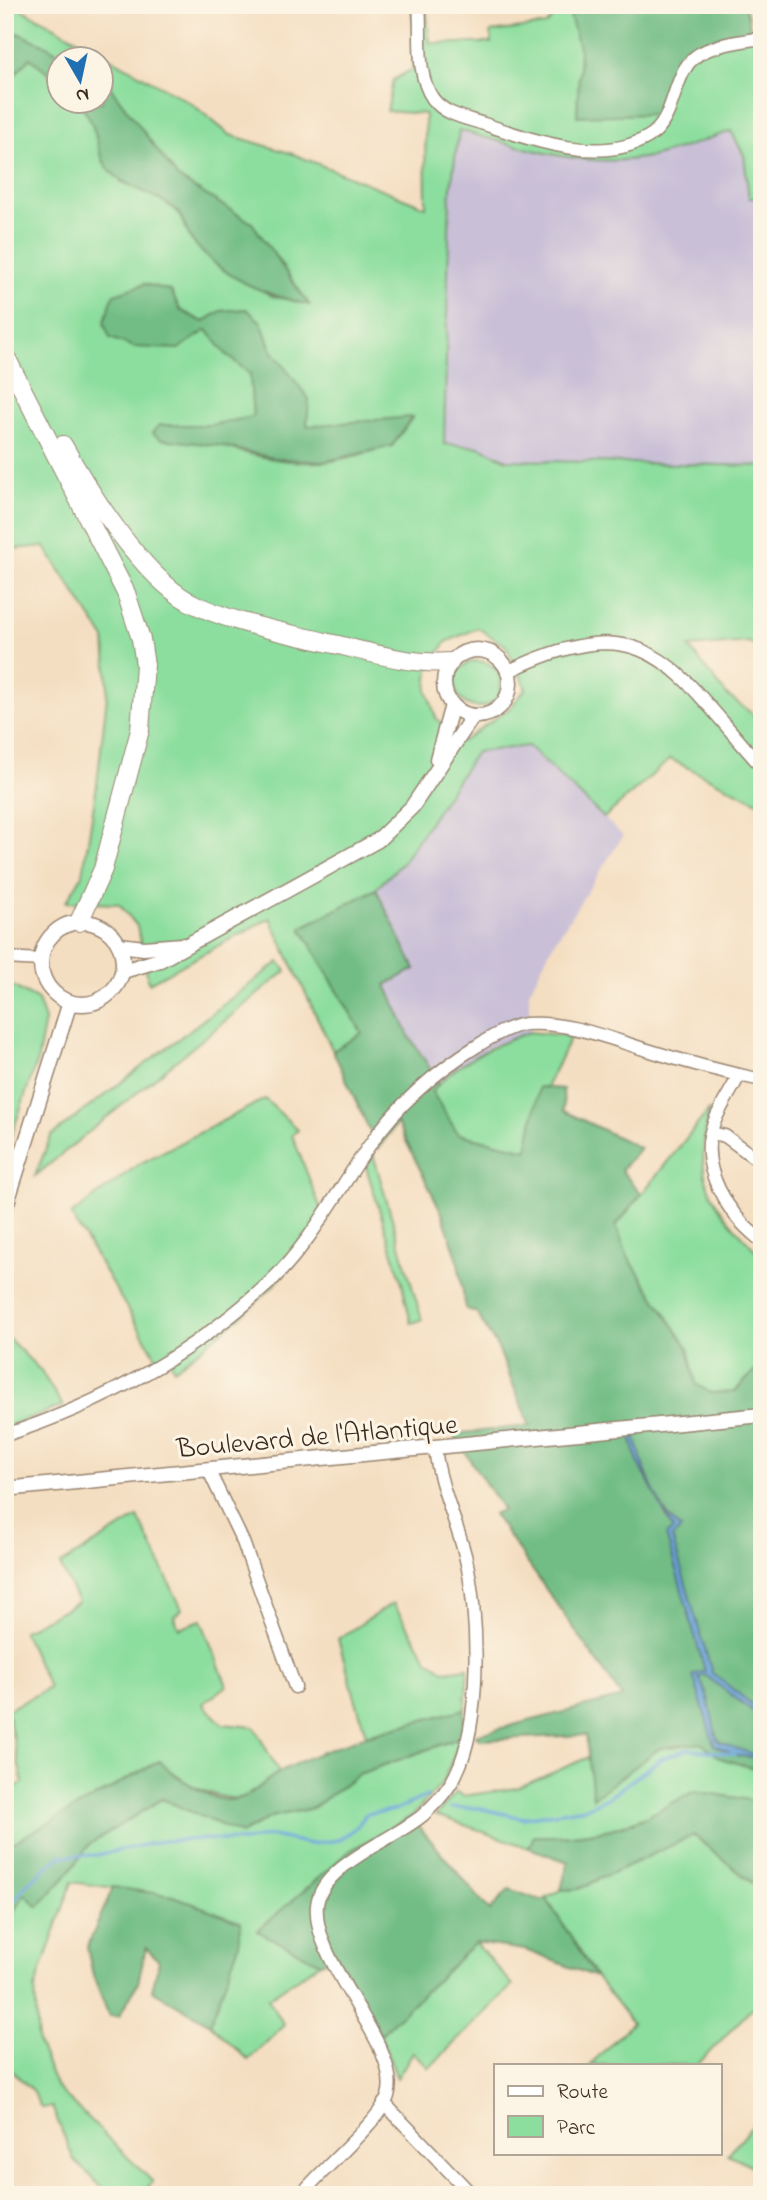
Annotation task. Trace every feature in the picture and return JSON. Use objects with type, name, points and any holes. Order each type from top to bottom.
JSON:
[{"type":"highway","points":[[5,340],[86,482],[135,552],[169,588],[222,615],[374,653],[431,663],[450,662]]},
{"type":"highway","points":[[5,355],[126,593],[141,639],[145,665],[140,730],[103,869],[79,922]]},
{"type":"main road","points":[[467,651],[487,651],[496,655],[509,671],[511,682],[504,704],[495,712],[473,716],[452,705],[443,684],[450,662],[467,651]]},
{"type":"main road","points":[[432,774],[452,705]]},
{"type":"main road","points":[[123,971],[160,960],[378,840],[412,807],[473,716]]},
{"type":"main road","points":[[79,922],[104,928],[119,945],[123,971],[114,989],[105,997],[94,1002],[70,1002],[60,998],[45,982],[41,960],[43,948],[57,930],[79,922]]},
{"type":"main road","points":[[119,945],[144,948],[187,945]]},
{"type":"main road","points":[[5,1209],[70,1002]]},
{"type":"main road","name":"Boulevard de l'Atlantique","points":[[5,1489],[762,1415]]},
{"type":"street","points":[[419,5],[423,73],[434,101],[451,114],[563,147],[606,149],[633,145],[652,135],[665,117],[684,70],[692,59],[704,51],[762,38]]},
{"type":"street","points":[[509,671],[583,644],[606,641],[629,644],[650,651],[671,667],[762,767]]},
{"type":"street","points":[[5,958],[41,960]]},
{"type":"street","points":[[5,1435],[61,1417],[120,1390],[176,1357],[244,1305],[293,1258],[325,1216],[369,1145],[402,1105],[463,1054],[491,1037],[521,1024],[548,1023],[576,1028],[762,1080]]},
{"type":"street","points":[[739,1075],[711,1133],[711,1158],[719,1189],[743,1226],[758,1238],[762,1233]]},
{"type":"street","points":[[711,1133],[726,1136],[762,1163]]},
{"type":"street","points":[[301,2195],[384,2103],[389,2094],[388,2073],[372,2035],[331,1960],[318,1921],[317,1904],[323,1888],[341,1869],[422,1816],[456,1775],[465,1749],[476,1624],[465,1555],[437,1466],[435,1448]]},
{"type":"street","points":[[208,1469],[243,1542],[295,1687]]},
{"type":"street","points":[[384,2103],[472,2195]]},
{"type":"shaded area","points":[[459,129],[553,156],[595,160],[649,157],[731,131],[744,155],[749,198],[762,198],[762,466],[506,460],[480,447],[444,444],[450,195]]},
{"type":"shaded area","points":[[527,746],[623,836],[552,946],[529,992],[529,1032],[490,1046],[439,1082],[409,1036],[385,984],[415,968],[376,889],[403,862],[476,752]]},
{"type":"green space","points":[[5,5],[13,5],[89,46],[43,44],[5,28]]},
{"type":"green space","points":[[411,5],[426,5],[430,43],[491,43],[491,32],[546,25],[555,16],[553,5],[567,5],[580,51],[577,116],[662,100],[686,56],[693,48],[703,43],[751,31],[762,43],[762,198],[749,198],[744,155],[731,131],[659,155],[601,160],[553,154],[459,130],[450,195],[444,444],[480,447],[507,460],[762,466],[762,650],[749,642],[689,647],[727,695],[762,721],[762,804],[670,759],[604,818],[528,746],[476,752],[403,862],[376,889],[301,928],[362,1033],[333,1051],[270,918],[149,983],[137,926],[119,904],[66,902],[83,874],[97,784],[108,687],[105,639],[44,546],[5,550],[5,85],[30,58],[46,71],[46,116],[91,116],[121,182],[153,193],[178,212],[191,240],[271,296],[309,304],[252,223],[178,178],[116,95],[116,61],[191,103],[230,135],[293,154],[426,207],[425,114],[387,111],[393,80],[413,69],[415,33]],"holes":[[[145,284],[171,291],[180,310],[203,322],[221,311],[246,309],[261,322],[271,349],[308,399],[307,427],[412,418],[392,446],[323,462],[260,457],[159,425],[211,425],[253,417],[250,374],[226,354],[207,330],[194,337]],[[478,628],[506,646],[526,688],[511,707],[463,741],[436,718],[427,690],[429,669],[446,642]]]},
{"type":"green space","points":[[567,5],[745,5],[751,31],[708,39],[693,46],[673,72],[659,114],[577,116],[580,51]]},
{"type":"green space","points":[[5,28],[46,46],[46,71],[30,58],[5,85]]},
{"type":"green space","points":[[116,95],[178,178],[252,223],[309,305],[246,284],[206,256],[194,243],[176,210],[111,172],[101,156],[88,116],[116,116]]},
{"type":"green space","points":[[145,284],[171,291],[180,310],[203,322],[221,311],[247,309],[261,322],[271,349],[309,399],[307,426],[412,417],[392,446],[323,462],[273,458],[222,446],[161,439],[152,433],[159,425],[211,425],[253,417],[250,374],[226,354],[207,330],[178,349],[134,347],[110,338],[104,323],[114,294]]},
{"type":"green space","points":[[478,661],[495,667],[501,684],[495,701],[478,707],[461,701],[455,684],[461,667]]},
{"type":"green space","points":[[376,889],[415,969],[386,985],[409,1036],[439,1082],[432,1092],[458,1134],[527,1150],[539,1087],[563,1089],[564,1111],[640,1148],[621,1170],[641,1194],[616,1226],[628,1257],[688,1348],[696,1384],[711,1393],[734,1392],[762,1364],[762,1771],[720,1758],[701,1743],[660,1748],[593,1798],[586,1735],[480,1740],[475,1735],[622,1697],[493,1514],[503,1510],[453,1434],[530,1426],[498,1348],[476,1312],[466,1309],[457,1257],[442,1213],[397,1123],[378,1149],[333,1051],[362,1033],[301,928]]},
{"type":"green space","points":[[279,962],[286,971],[35,1176],[51,1136]]},
{"type":"green space","points":[[5,982],[38,1000],[45,1020],[38,1058],[5,1154]]},
{"type":"green space","points":[[529,1032],[571,1036],[547,1086],[539,1088],[527,1150],[458,1134],[432,1092],[441,1081],[464,1063]]},
{"type":"green space","points":[[265,1099],[298,1130],[292,1135],[326,1222],[274,1285],[218,1335],[174,1369],[167,1355],[158,1360],[71,1215],[139,1164]]},
{"type":"green space","points":[[709,1110],[703,1156],[709,1189],[716,1203],[740,1234],[757,1252],[762,1250],[762,1364],[734,1392],[710,1393],[696,1384],[688,1348],[628,1257],[616,1226]]},
{"type":"green space","points":[[373,1154],[422,1320],[411,1323],[401,1279],[366,1167]]},
{"type":"green space","points":[[5,1335],[40,1370],[63,1406],[5,1427]]},
{"type":"green space","points":[[138,1517],[182,1609],[174,1617],[179,1628],[201,1620],[227,1686],[203,1704],[222,1724],[254,1727],[279,1772],[251,1794],[225,1798],[183,1780],[159,1761],[5,1847],[5,1793],[23,1783],[7,1710],[49,1688],[23,1631],[78,1602],[60,1565]]},
{"type":"green space","points":[[393,1603],[428,1660],[446,1671],[468,1668],[465,1709],[366,1735],[338,1639]]},
{"type":"green space","points":[[465,1709],[462,1737],[359,1774],[313,1808],[271,1817],[241,1834],[162,1799],[90,1844],[38,1907],[25,1894],[5,1924],[5,1847],[160,1761],[181,1779],[211,1796],[236,1799],[251,1793],[283,1770],[327,1750]]},
{"type":"green space","points":[[462,1737],[442,1784],[411,1817],[351,1850],[258,1930],[320,1963],[268,1998],[284,2025],[248,2060],[210,2024],[239,1944],[173,1896],[72,1882],[35,1988],[38,2043],[57,2088],[153,2182],[141,2195],[110,2195],[74,2160],[52,2107],[41,2108],[32,2090],[5,2064],[5,1925],[25,1894],[37,1906],[65,1877],[90,1844],[162,1799],[241,1834],[271,1817],[313,1808],[359,1774]]},
{"type":"green space","points":[[701,1743],[721,1758],[762,1771],[762,1802],[695,1791],[646,1817],[611,1829],[568,1837],[534,1836],[529,1848],[436,1815],[456,1792],[463,1796],[517,1788],[589,1757],[593,1798],[660,1748]]},
{"type":"green space","points":[[695,1791],[762,1802],[762,1891],[694,1835],[578,1889],[561,1890],[568,1862],[529,1848],[534,1836],[577,1835],[619,1827],[646,1817]]},
{"type":"green space","points":[[411,1817],[490,1911],[509,1889],[542,1901],[546,1898],[596,1977],[525,1950],[475,1943],[380,2035],[337,1957],[320,1963],[257,1931],[351,1850]]},
{"type":"green space","points":[[693,1835],[762,1891],[762,1998],[698,2064],[591,2064],[632,2023],[596,1977],[546,1898],[561,1890],[578,1889]]},
{"type":"green space","points":[[113,1887],[173,1896],[241,1922],[239,1944],[210,2024],[152,1990],[159,1961],[146,1948],[138,1983],[119,2016],[109,2016],[93,1975],[87,1948]]},
{"type":"green space","points":[[475,1943],[513,1985],[429,2068],[413,2052],[397,2078],[380,2035]]},
{"type":"green space","points":[[762,2115],[762,2171],[728,2154]]},
{"type":"water","points":[[634,1432],[645,1470],[657,1498],[672,1521],[681,1529],[672,1537],[712,1673],[762,1712],[762,1718],[705,1675],[699,1677],[708,1698],[717,1740],[762,1758],[739,1756],[714,1745],[693,1675],[705,1671],[666,1535],[673,1529],[637,1460],[630,1433]]},
{"type":"waterway","points":[[451,1808],[478,1808],[523,1818],[586,1808],[608,1798],[661,1759],[688,1749],[736,1754]]},
{"type":"waterway","points":[[5,1912],[27,1884],[60,1856],[97,1855],[163,1841],[242,1841],[272,1836],[311,1844],[339,1840],[357,1827],[366,1814],[395,1810],[427,1796]]}]
